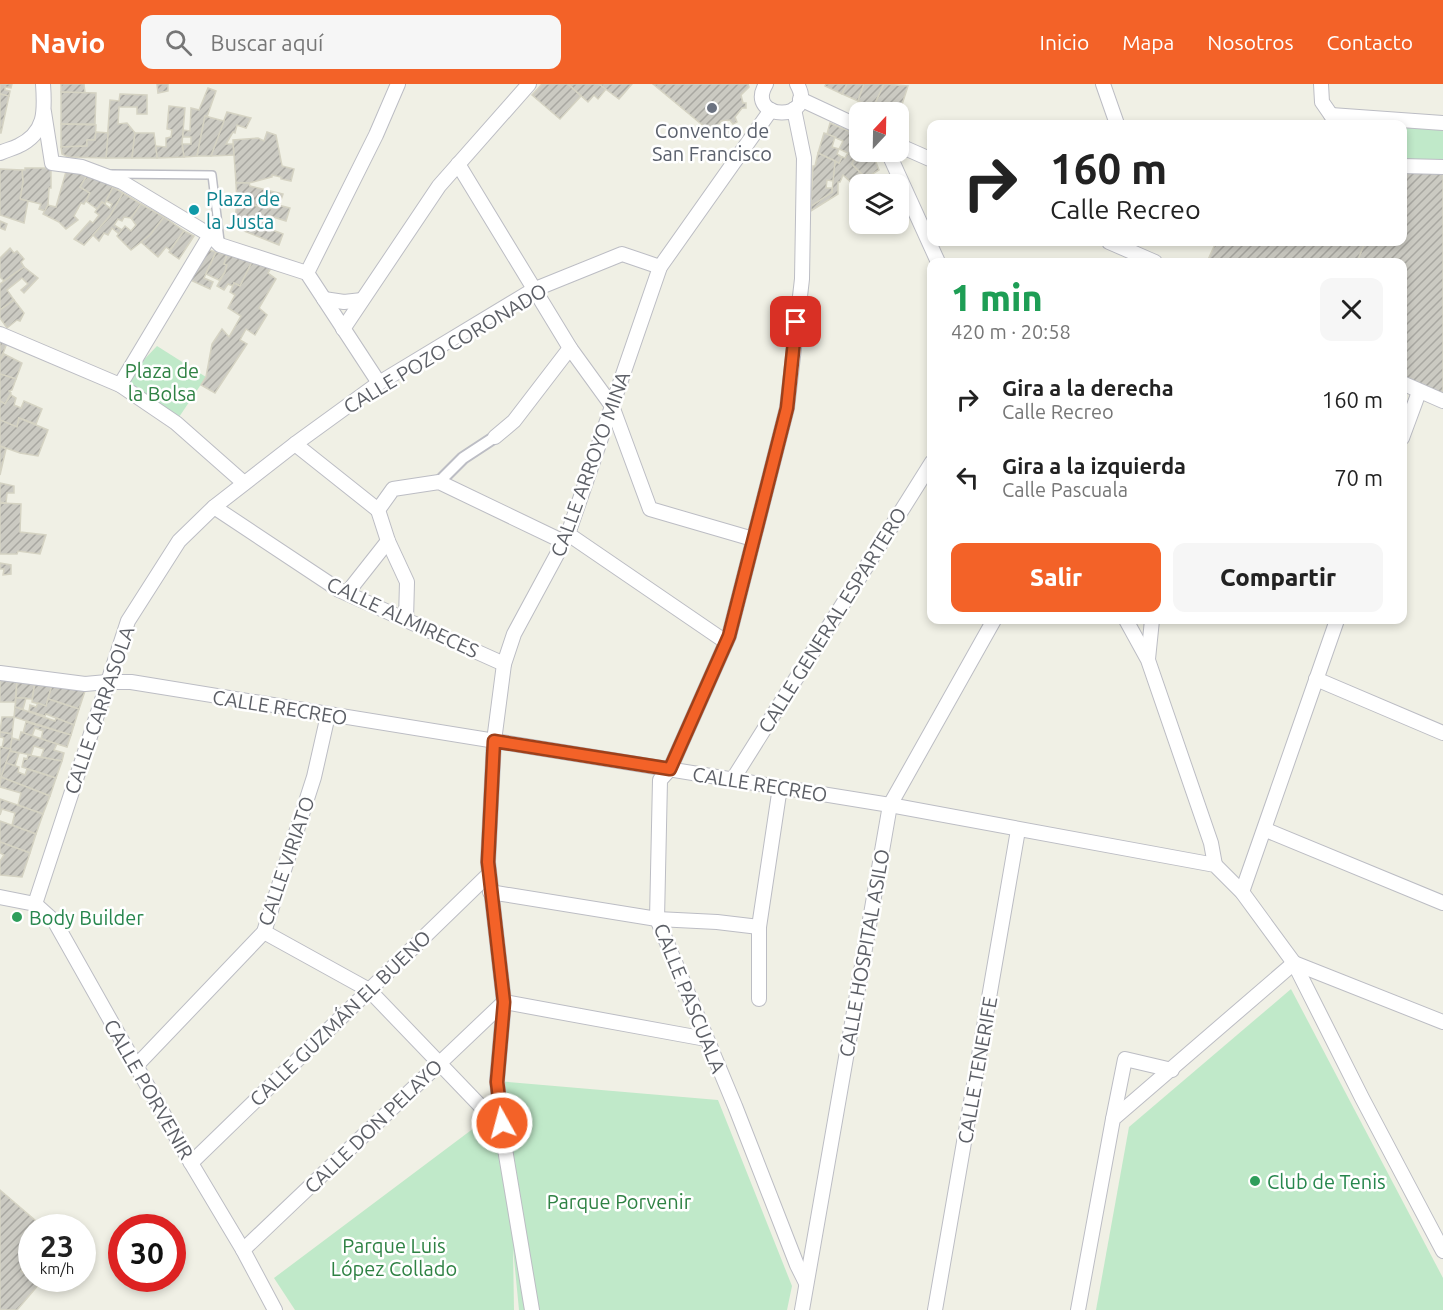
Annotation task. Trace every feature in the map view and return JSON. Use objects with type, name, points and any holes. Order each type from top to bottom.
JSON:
[{"type":"street","points":[[43,84],[44,112],[52,163],[82,167],[122,182],[215,240],[307,273],[379,383]]},
{"type":"street","points":[[307,273],[376,135],[398,84]]},
{"type":"street","points":[[343,329],[439,186],[529,84]]},
{"type":"street","points":[[766,84],[764,100],[771,111],[783,114],[797,104],[849,123]]},
{"type":"street","name":"CALLE PASCUALA","points":[[797,84],[801,93],[797,104],[804,158],[801,279],[787,408],[726,642],[670,769],[660,780],[657,919],[806,1283]]},
{"type":"street","points":[[1103,84],[1116,120]]},
{"type":"street","points":[[1321,84],[1322,102],[1330,120]]},
{"type":"street","name":"CALLE ARROYO MINA","points":[[532,1310],[504,1143],[497,1082],[504,1002],[488,862],[494,741],[504,664],[514,634],[566,538],[660,267],[771,111]]},
{"type":"street","points":[[0,153],[19,146],[39,131],[44,112]]},
{"type":"street","points":[[1407,122],[1443,123]]},
{"type":"street","points":[[909,150],[927,158]]},
{"type":"street","points":[[893,162],[927,238]]},
{"type":"street","points":[[458,164],[533,290],[570,348],[612,406],[650,509],[753,539]]},
{"type":"street","points":[[1407,166],[1443,167]]},
{"type":"street","points":[[120,385],[215,240]]},
{"type":"street","points":[[1125,246],[1147,258]]},
{"type":"street","name":"CALLE POZO CORONADO","points":[[244,483],[379,383],[533,290],[622,254],[660,267]]},
{"type":"street","points":[[324,299],[344,302],[362,300]]},
{"type":"street","points":[[0,334],[120,385],[176,423],[244,483]]},
{"type":"street","points":[[439,482],[464,459],[514,422],[570,348]]},
{"type":"street","points":[[1407,386],[1443,401]]},
{"type":"street","points":[[1407,424],[1419,392]]},
{"type":"street","points":[[295,444],[378,510],[388,541],[407,582],[406,620]]},
{"type":"street","name":"CALLE GENERAL ESPARTERO","points":[[733,780],[927,470]]},
{"type":"street","points":[[378,510],[393,489],[439,482],[566,538],[726,642]]},
{"type":"street","name":"CALLE CARRASOLA","points":[[34,904],[128,621],[179,541],[214,507],[244,483]]},
{"type":"street","name":"CALLE ALMIRECES","points":[[214,507],[339,590],[504,664]]},
{"type":"street","points":[[347,593],[388,541]]},
{"type":"street","name":"CALLE HOSPITAL ASILO","points":[[802,1310],[890,805],[992,624]]},
{"type":"street","points":[[1128,624],[1148,660],[1211,843],[1215,865],[1242,892],[1294,963],[1443,1251]]},
{"type":"street","points":[[1148,660],[1152,624]]},
{"type":"street","points":[[1242,892],[1266,830],[1336,624]]},
{"type":"street","name":"CALLE RECREO","points":[[0,673],[86,684],[131,682],[890,805],[1215,865]]},
{"type":"street","points":[[1316,679],[1443,734]]},
{"type":"street","name":"CALLE VIRIATO","points":[[136,1066],[264,932],[314,777],[328,715]]},
{"type":"street","points":[[759,999],[759,927],[780,787]]},
{"type":"street","name":"CALLE TENERIFE","points":[[935,1310],[1018,830]]},
{"type":"street","points":[[1266,830],[1443,903]]},
{"type":"street","name":"CALLE GUZMÁN EL BUENO","points":[[191,1163],[489,874]]},
{"type":"street","points":[[490,892],[657,919],[759,927]]},
{"type":"street","points":[[0,897],[34,904]]},
{"type":"street","name":"CALLE PORVENIR","points":[[34,904],[55,922],[275,1310]]},
{"type":"street","points":[[264,932],[369,990],[490,1116],[504,1143]]},
{"type":"street","points":[[1294,963],[1443,1022]]},
{"type":"street","points":[[1113,1119],[1294,963]]},
{"type":"street","points":[[504,1002],[706,1039]]},
{"type":"street","name":"CALLE DON PELAYO","points":[[243,1250],[504,1002]]},
{"type":"street","points":[[1078,1310],[1125,1059],[1172,1070]]},
{"type":"lane","points":[[101,174],[212,176],[215,240]]},
{"type":"green space","points":[[1331,115],[1401,120],[1330,120]]},
{"type":"green space","points":[[1407,120],[1443,123],[1443,167],[1407,166]]},
{"type":"green space","name":"Plaza de la Bolsa","points":[[157,346],[206,377],[175,423],[120,385]]},
{"type":"green space","name":"Club de Tenis","points":[[1291,989],[1443,1278],[1443,1310],[1096,1310],[1129,1127]]},
{"type":"green space","name":"Parque Porvenir","points":[[497,1081],[718,1100],[792,1286],[787,1310],[519,1310],[513,1248],[514,1310],[295,1310],[274,1278],[482,1122],[503,1143]]},
{"type":"building","points":[[0,84],[12,84],[11,88],[5,87],[5,90],[10,91],[9,96],[0,94]]},
{"type":"building","points":[[61,84],[84,84],[85,93],[61,92]]},
{"type":"building","points":[[157,84],[168,84],[168,91],[158,93]]},
{"type":"building","points":[[542,84],[568,84],[581,96],[560,119],[532,95]]},
{"type":"building","points":[[568,84],[599,84],[606,89],[598,99],[594,95],[588,102]]},
{"type":"building","points":[[599,84],[632,84],[619,99]]},
{"type":"building","name":"Convento de San Francisco","points":[[653,84],[748,84],[749,87],[741,95],[746,108],[742,108],[735,117],[737,122],[733,124],[730,120],[721,121],[712,133]]},
{"type":"building","points":[[826,84],[847,84],[842,94],[825,86]]},
{"type":"building","points":[[847,84],[864,84],[858,101],[842,94]]},
{"type":"building","points":[[864,84],[884,84],[876,102],[858,101]]},
{"type":"building","points":[[884,84],[908,86],[903,102],[876,102]]},
{"type":"building","points":[[208,88],[216,91],[207,117],[205,116],[197,156],[184,157],[182,144],[191,144],[191,137],[183,137],[183,130],[190,131],[191,108],[199,110]]},
{"type":"building","points":[[61,92],[96,93],[95,124],[61,124]]},
{"type":"building","points":[[0,94],[9,96],[1,133],[0,133]]},
{"type":"building","points":[[120,94],[147,95],[147,114],[137,114],[137,107],[119,107],[118,124],[127,123],[135,133],[132,158],[106,158],[110,100],[119,101]]},
{"type":"building","points":[[169,106],[185,108],[182,144],[184,157],[157,158],[156,146],[166,147],[166,138],[171,137],[172,130],[167,129]]},
{"type":"building","points":[[227,112],[251,118],[246,128],[237,125],[235,133],[233,132],[226,144],[233,144],[234,155],[211,156]]},
{"type":"building","points":[[205,116],[224,121],[211,156],[197,156]]},
{"type":"building","points":[[830,123],[849,131],[849,162],[853,162],[852,164],[862,174],[849,174],[849,180],[843,175],[838,182],[838,194],[811,211],[811,206],[832,192],[835,161],[839,163],[848,153],[839,149],[843,141],[827,134]]},
{"type":"building","points":[[61,124],[96,125],[95,140],[87,140],[87,146],[61,147]]},
{"type":"building","points":[[96,132],[108,133],[106,158],[68,157],[62,154],[61,147],[87,146],[87,140],[95,140]]},
{"type":"building","points":[[267,132],[276,135],[282,166],[294,169],[291,181],[272,175],[272,177],[249,183],[236,183],[233,140],[258,138],[264,141]]},
{"type":"building","points":[[135,133],[154,133],[157,158],[132,158]]},
{"type":"building","points":[[824,133],[835,137],[832,147],[839,149],[837,154],[842,157],[839,163],[818,153]]},
{"type":"building","points":[[818,153],[835,161],[833,181],[827,180],[826,188],[832,188],[832,192],[811,206],[813,166],[815,166]]},
{"type":"building","points":[[853,162],[876,162],[879,170],[872,174],[862,174],[852,164]]},
{"type":"building","points":[[51,168],[51,188],[49,188],[48,205],[45,211],[39,209],[41,204],[20,199],[23,182],[22,170]]},
{"type":"building","points":[[67,168],[89,172],[80,187],[90,193],[74,216],[78,220],[66,229],[59,222],[43,214],[48,205],[56,207]]},
{"type":"building","points":[[0,169],[22,170],[23,182],[20,199],[28,201],[24,223],[0,215]]},
{"type":"building","points":[[1443,170],[1443,401],[1407,384],[1407,258],[1359,258],[1363,246],[1407,246],[1407,172]]},
{"type":"building","points":[[89,172],[113,187],[105,204],[102,202],[97,209],[86,201],[90,193],[80,187]]},
{"type":"building","points":[[236,183],[249,183],[250,186],[283,194],[280,203],[258,201],[257,206],[237,202]]},
{"type":"building","points":[[113,187],[123,193],[110,216],[84,245],[74,239],[90,221],[93,223],[99,215],[95,212],[102,202],[110,208],[112,204],[106,201]]},
{"type":"building","points":[[123,193],[141,204],[131,218],[124,217],[122,221],[118,219],[114,225],[122,230],[119,234],[112,228],[108,235],[104,233],[99,241],[93,235],[110,216]]},
{"type":"building","points":[[237,202],[272,209],[274,204],[290,208],[286,221],[270,216],[267,228],[283,234],[279,245],[234,227]]},
{"type":"building","points":[[141,204],[164,217],[150,235],[131,250],[117,236],[125,226],[131,231],[136,225],[131,218]]},
{"type":"building","points":[[164,217],[184,231],[170,250],[166,247],[158,257],[141,242],[150,235]]},
{"type":"building","points":[[0,221],[7,224],[5,230],[0,228]]},
{"type":"building","points":[[184,231],[194,236],[179,259],[169,252]]},
{"type":"building","points":[[1214,246],[1363,246],[1359,258],[1209,258]]},
{"type":"building","points":[[10,248],[14,253],[17,251],[24,259],[21,262],[24,267],[4,281],[0,277],[0,258]]},
{"type":"building","points":[[205,249],[216,252],[204,278],[213,282],[210,289],[188,279]]},
{"type":"building","points":[[216,252],[227,255],[224,264],[227,265],[225,272],[219,280],[206,274]]},
{"type":"building","points":[[227,255],[252,262],[240,286],[234,283],[233,286],[228,284],[224,290],[217,286],[225,272],[227,265],[224,264]]},
{"type":"building","points":[[252,262],[271,268],[268,273],[276,279],[259,308],[267,315],[255,335],[246,329],[240,340],[247,344],[215,393],[201,385],[206,377],[212,344],[222,329],[229,337],[241,316],[228,308],[235,295],[230,292],[234,283],[240,286]]},
{"type":"building","points":[[24,267],[38,278],[24,293],[21,290],[28,284],[22,278],[7,290],[14,300],[0,310],[0,284]]},
{"type":"building","points":[[14,300],[24,313],[20,321],[17,320],[7,328],[0,318],[0,310]]},
{"type":"building","points":[[0,342],[7,343],[0,361]]},
{"type":"building","points":[[4,354],[22,363],[16,379],[0,374],[0,361]]},
{"type":"building","points":[[0,374],[16,379],[5,404],[0,401]]},
{"type":"building","points":[[11,395],[16,398],[14,405],[21,408],[24,401],[42,409],[36,424],[19,418],[17,427],[0,420],[0,401],[5,404]]},
{"type":"building","points":[[19,418],[48,430],[38,456],[0,446],[0,420],[17,427]]},
{"type":"building","points":[[0,446],[6,449],[0,475]]},
{"type":"building","points":[[0,483],[14,486],[14,493],[7,493],[6,503],[0,502]]},
{"type":"building","points":[[0,503],[21,504],[20,532],[46,535],[40,554],[18,551],[17,554],[0,554]]},
{"type":"building","points":[[0,563],[11,565],[11,574],[3,575],[4,569],[0,569]]},
{"type":"building","points":[[0,679],[17,680],[15,702],[0,702]]},
{"type":"building","points":[[17,680],[35,682],[32,699],[16,698]]},
{"type":"building","points":[[35,682],[52,685],[46,706],[32,702]]},
{"type":"building","points":[[52,685],[85,691],[79,709],[48,699]]},
{"type":"building","points":[[16,698],[26,698],[23,709],[15,707]]},
{"type":"building","points":[[48,699],[79,709],[74,725],[46,714],[45,716],[29,711],[30,705],[36,707],[38,703],[46,706]]},
{"type":"building","points":[[15,707],[74,725],[71,735],[14,717]]},
{"type":"building","points":[[2,717],[14,717],[12,734],[0,732]]},
{"type":"building","points":[[26,722],[71,735],[67,747],[41,739],[43,731],[35,728],[32,736],[23,733]]},
{"type":"building","points":[[0,732],[12,734],[11,749],[2,748],[4,738],[0,737]]},
{"type":"building","points":[[21,732],[57,744],[54,750],[64,753],[62,761],[41,757],[44,749],[34,746],[31,755],[10,751],[12,738],[19,740]]},
{"type":"building","points":[[0,747],[11,749],[0,782]]},
{"type":"building","points":[[10,751],[19,753],[15,766],[6,763]]},
{"type":"building","points":[[28,755],[62,761],[56,778],[22,767],[24,758],[27,759]]},
{"type":"building","points":[[6,763],[19,767],[18,772],[25,775],[27,769],[56,778],[50,796],[1,777]]},
{"type":"building","points":[[1,777],[50,796],[43,814],[18,805],[21,793],[0,787]]},
{"type":"building","points":[[0,799],[43,814],[36,834],[12,825],[15,813],[2,809],[0,815]]},
{"type":"building","points":[[0,821],[36,834],[30,853],[0,842]]},
{"type":"building","points":[[0,842],[30,853],[22,877],[0,875],[0,861],[4,855],[0,853]]},
{"type":"building","points":[[0,1190],[28,1214],[18,1214],[18,1292],[32,1292],[17,1310],[0,1310]]},
{"type":"place","name":"Convento de San Francisco","points":[[712,108]]},
{"type":"place","name":"Plaza de la Justa","points":[[194,210]]},
{"type":"place","name":"Body Builder","points":[[17,917]]},
{"type":"place","name":"Club de Tenis","points":[[1255,1181]]},
{"type":"route","points":[[502,1123],[497,1082],[504,1002],[488,862],[494,741],[670,769],[729,636],[787,408],[796,322]]},
{"type":"park label","name":"Parque Luis López Collado","points":[[394,1256]]}]
